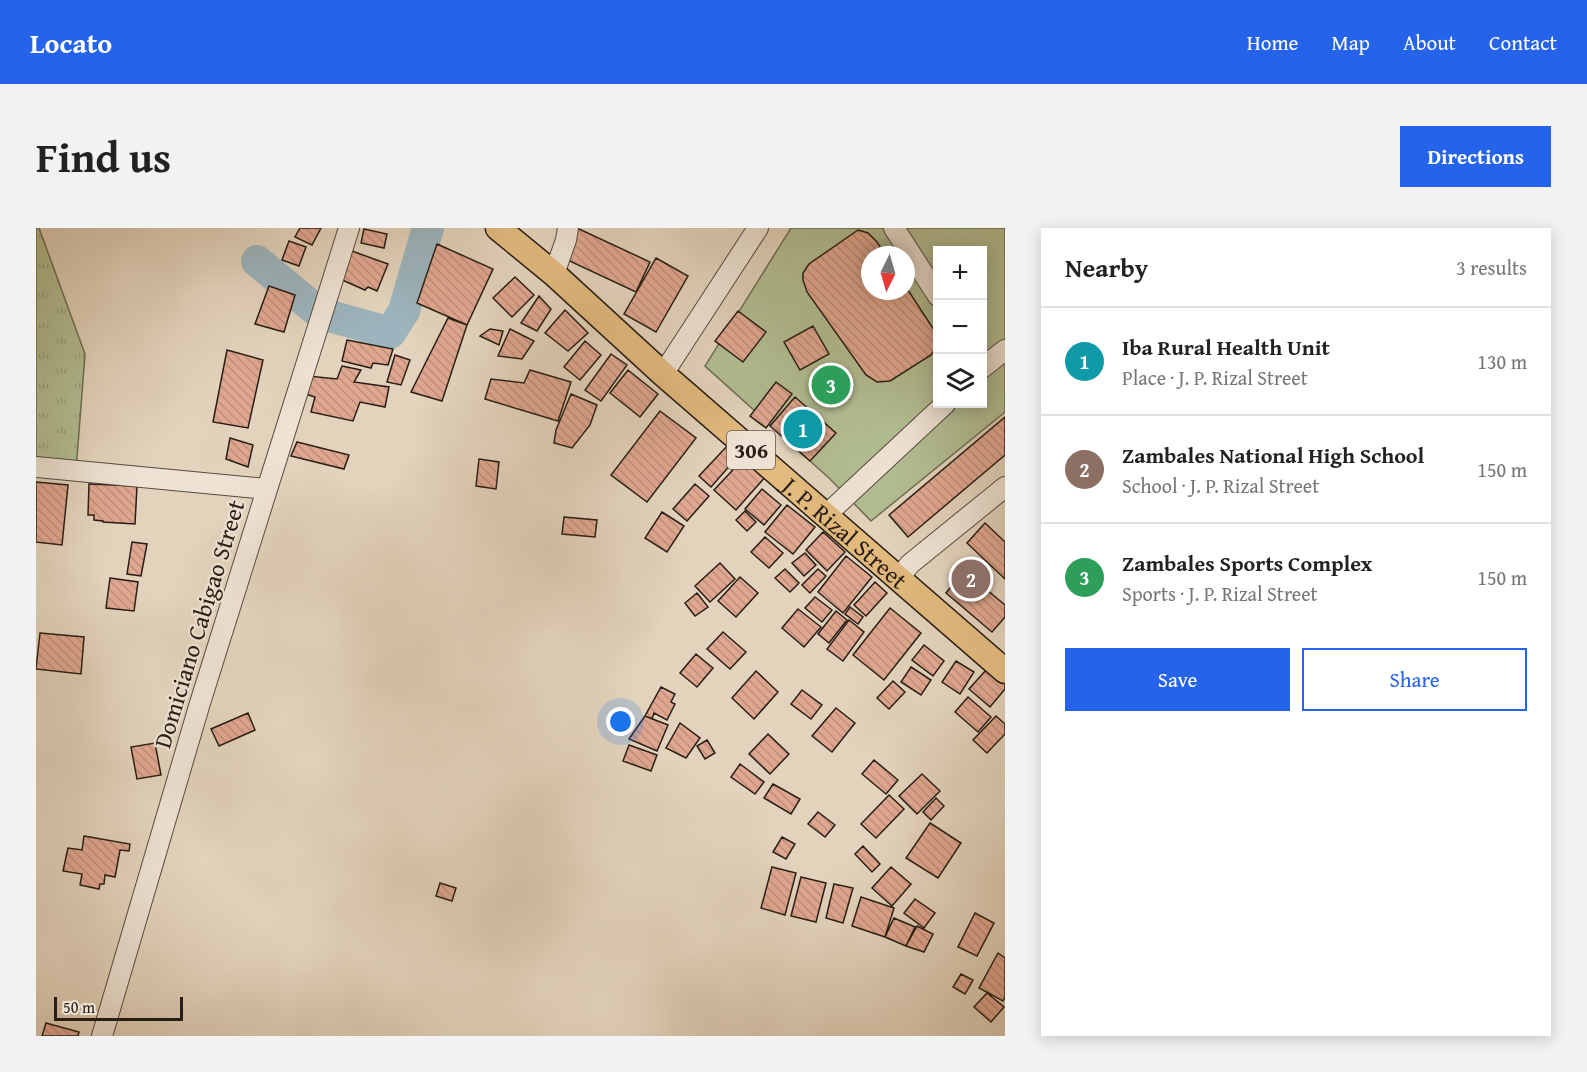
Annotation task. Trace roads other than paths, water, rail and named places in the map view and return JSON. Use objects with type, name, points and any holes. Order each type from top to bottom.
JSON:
[{"type":"main road","name":"J. P. Rizal Street","points":[[498,228],[554,274],[663,374],[1005,671]]},
{"type":"street","name":"Domiciano Cabigao Street","points":[[102,1036],[200,703],[349,228]]},
{"type":"street","points":[[554,274],[568,228]]},
{"type":"street","points":[[663,374],[758,228]]},
{"type":"street","points":[[894,228],[933,288]]},
{"type":"street","points":[[987,365],[1005,350]]},
{"type":"street","points":[[826,515],[941,408]]},
{"type":"street","points":[[36,467],[267,489]]},
{"type":"street","points":[[899,578],[910,564],[1005,487]]},
{"type":"waterway","points":[[333,317],[390,333],[404,311],[428,228]]},
{"type":"waterway","points":[[257,261],[317,311]]},
{"type":"place","name":"Zambales Sports Complex","points":[[831,385]]},
{"type":"place","name":"Iba Rural Health Unit","points":[[803,429]]},
{"type":"place","name":"Zambales National High School","points":[[971,579]]}]
